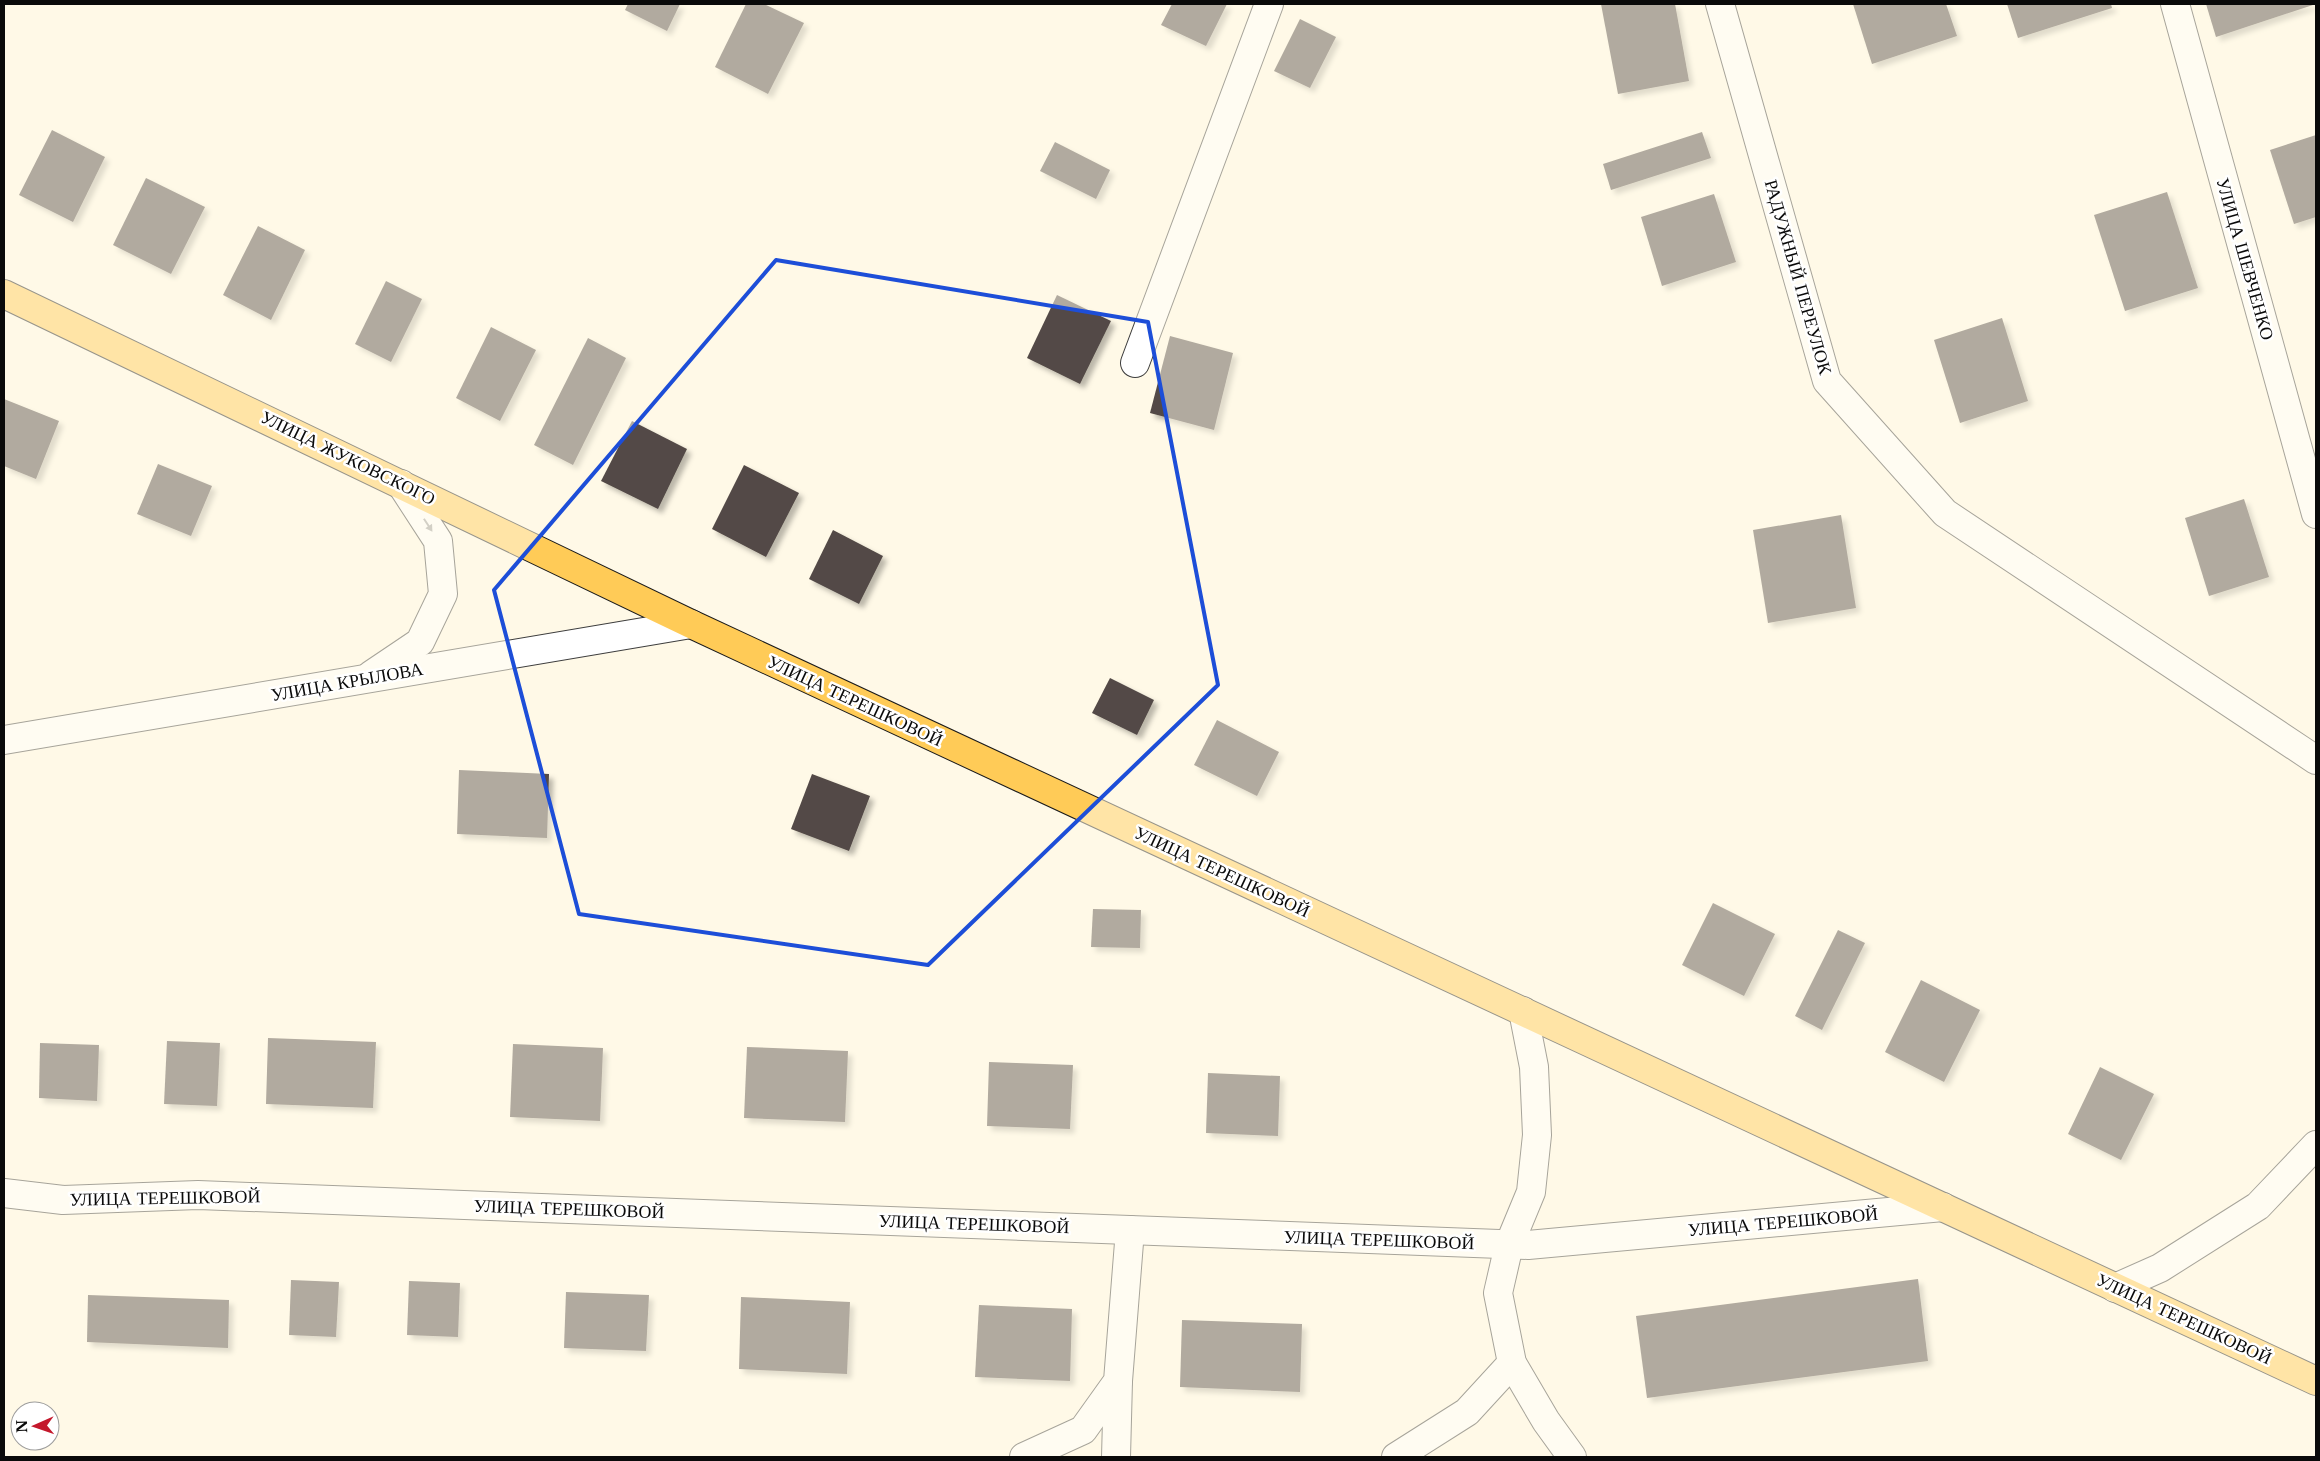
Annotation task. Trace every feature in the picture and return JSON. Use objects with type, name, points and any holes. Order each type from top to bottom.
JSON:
[{"type":"main road","name":"УЛИЦА ЖУКОВСКОГО","points":[[4,294],[691,624]]},
{"type":"main road","name":"УЛИЦА ТЕРЕШКОВОЙ","points":[[691,624],[2316,1381]]},
{"type":"street","points":[[1134,363],[1269,4]]},
{"type":"street","name":"РАДУЖНЫЙ ПЕРЕУЛОК","points":[[1720,4],[1827,381],[1945,513],[2316,760]]},
{"type":"street","name":"УЛИЦА ШЕВЧЕНКО","points":[[2174,4],[2316,514]]},
{"type":"street","points":[[365,679],[420,642],[443,594],[438,542],[401,484]]},
{"type":"street","name":"УЛИЦА КРЫЛОВА","points":[[4,740],[691,624]]},
{"type":"street","points":[[1523,1011],[1534,1067],[1537,1135],[1531,1192],[1509,1244],[1498,1292],[1512,1363],[1546,1421],[1572,1457]]},
{"type":"street","points":[[2115,1288],[2160,1268],[2258,1206],[2316,1145]]},
{"type":"street","name":"УЛИЦА ТЕРЕШКОВОЙ","points":[[4,1193],[63,1200],[198,1195],[1528,1245],[1943,1207]]},
{"type":"street","points":[[1116,1457],[1118,1381],[1130,1230]]},
{"type":"street","points":[[1396,1457],[1467,1412],[1512,1363]]},
{"type":"street","points":[[1024,1457],[1084,1430],[1118,1381]]},
{"type":"highlighted area","points":[[776,260],[1148,322],[1218,685],[928,965],[579,914],[494,590]]},
{"type":"building","points":[[628,4],[680,4],[667,31],[625,10]]},
{"type":"building","points":[[746,4],[764,4],[804,23],[768,94],[715,67]]},
{"type":"building","points":[[1172,4],[1227,4],[1206,46],[1161,25]]},
{"type":"building","points":[[1601,4],[1675,4],[1689,81],[1618,94]]},
{"type":"building","points":[[1853,4],[1946,4],[1957,36],[1872,64]]},
{"type":"building","points":[[2007,4],[2111,4],[2112,8],[2018,38]]},
{"type":"building","points":[[2206,4],[2316,4],[2216,37]]},
{"type":"building","points":[[1300,19],[1336,37],[1310,88],[1274,71]]},
{"type":"building","points":[[52,130],[105,157],[73,222],[19,195]]},
{"type":"building","points":[[1702,132],[1711,158],[1611,190],[1603,164]]},
{"type":"building","points":[[2316,135],[2316,217],[2294,224],[2270,150]]},
{"type":"building","points":[[1055,142],[1110,170],[1096,199],[1040,171]]},
{"type":"building","points":[[146,178],[205,207],[171,274],[113,245]]},
{"type":"building","points":[[2167,192],[2198,288],[2125,311],[2094,215]]},
{"type":"building","points":[[1714,194],[1736,262],[1662,286],[1641,217]]},
{"type":"building","points":[[258,226],[305,250],[271,320],[223,295]]},
{"type":"building","points":[[386,281],[422,299],[391,362],[355,344]]},
{"type":"building","points":[[1057,295],[1111,321],[1080,384],[1027,358]]},
{"type":"building","points":[[2002,318],[2028,401],[1960,423],[1934,340]]},
{"type":"building","points":[[491,327],[536,350],[500,421],[456,398]]},
{"type":"building","points":[[1170,336],[1233,353],[1214,430],[1150,413]]},
{"type":"building","points":[[588,338],[626,358],[573,465],[534,445]]},
{"type":"building","points":[[4,399],[59,421],[36,479],[4,466]]},
{"type":"building","points":[[632,421],[687,449],[658,509],[601,481]]},
{"type":"building","points":[[158,464],[212,486],[191,536],[137,514]]},
{"type":"building","points":[[744,465],[799,493],[766,557],[712,529]]},
{"type":"building","points":[[2244,499],[2269,577],[2209,596],[2185,518]]},
{"type":"building","points":[[1841,515],[1856,608],[1768,623],[1753,530]]},
{"type":"building","points":[[833,530],[883,556],[859,604],[809,579]]},
{"type":"building","points":[[1110,678],[1154,700],[1137,735],[1092,713]]},
{"type":"building","points":[[1217,720],[1279,752],[1257,796],[1194,765]]},
{"type":"building","points":[[459,770],[549,774],[547,838],[457,834]]},
{"type":"building","points":[[812,774],[870,796],[849,851],[791,829]]},
{"type":"building","points":[[1713,903],[1775,934],[1744,996],[1682,965]]},
{"type":"building","points":[[1093,909],[1141,910],[1140,948],[1091,947]]},
{"type":"building","points":[[1838,930],[1865,943],[1822,1030],[1795,1016]]},
{"type":"building","points":[[1921,980],[1980,1010],[1944,1082],[1885,1052]]},
{"type":"building","points":[[268,1038],[376,1042],[373,1108],[266,1104]]},
{"type":"building","points":[[167,1041],[220,1043],[217,1106],[164,1104]]},
{"type":"building","points":[[40,1043],[99,1045],[97,1101],[39,1098]]},
{"type":"building","points":[[513,1044],[603,1048],[600,1121],[510,1117]]},
{"type":"building","points":[[747,1047],[848,1051],[845,1122],[744,1118]]},
{"type":"building","points":[[989,1062],[1073,1065],[1070,1129],[987,1126]]},
{"type":"building","points":[[2100,1067],[2154,1094],[2121,1160],[2068,1134]]},
{"type":"building","points":[[1208,1073],[1280,1076],[1278,1136],[1206,1133]]},
{"type":"building","points":[[1918,1279],[1928,1361],[1647,1398],[1636,1316]]},
{"type":"building","points":[[291,1280],[339,1282],[336,1337],[289,1335]]},
{"type":"building","points":[[409,1281],[460,1283],[458,1337],[407,1335]]},
{"type":"building","points":[[566,1292],[649,1295],[646,1351],[564,1348]]},
{"type":"building","points":[[88,1295],[229,1300],[228,1348],[87,1342]]},
{"type":"building","points":[[741,1297],[850,1302],[847,1374],[739,1369]]},
{"type":"building","points":[[979,1305],[1072,1309],[1070,1381],[975,1377]]},
{"type":"building","points":[[1182,1320],[1302,1324],[1300,1392],[1180,1387]]}]
